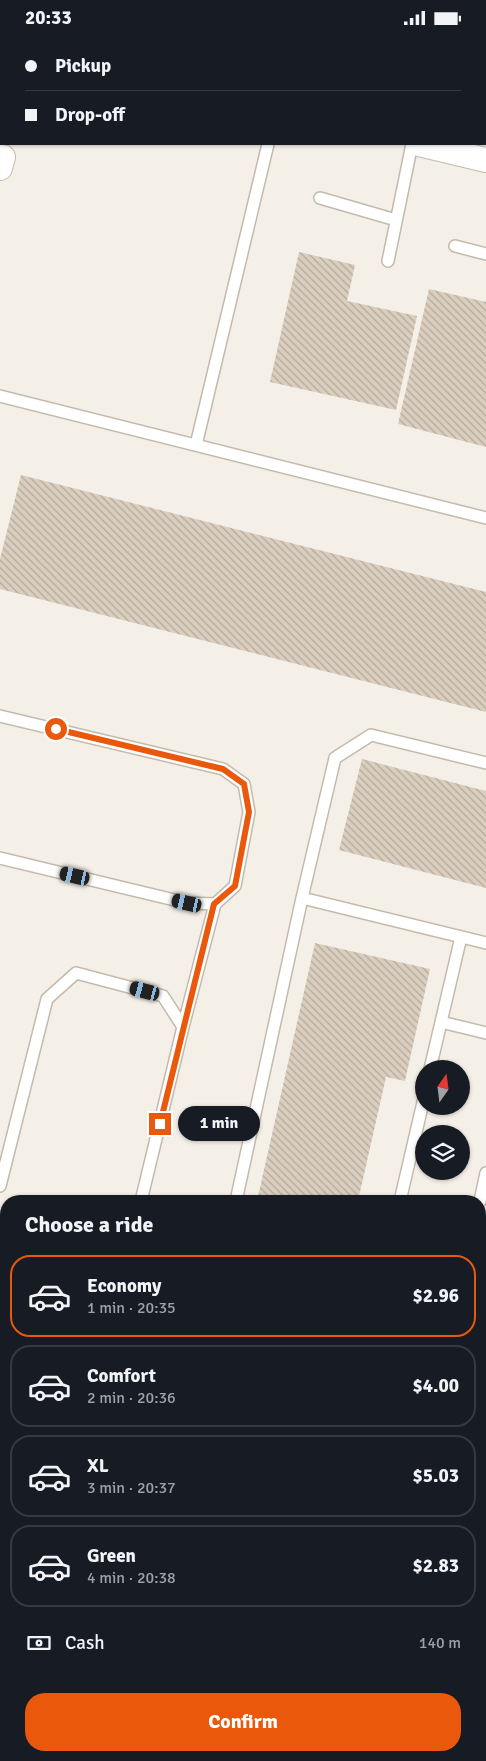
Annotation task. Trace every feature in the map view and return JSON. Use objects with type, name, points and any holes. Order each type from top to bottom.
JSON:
[{"type":"street","points":[[425,145],[477,153]]},
{"type":"lane","points":[[196,445],[268,145]]},
{"type":"lane","points":[[388,261],[412,145]]},
{"type":"lane","points":[[320,198],[396,220]]},
{"type":"lane","points":[[455,246],[486,254]]},
{"type":"lane","points":[[0,396],[486,518]]},
{"type":"lane","points":[[0,716],[223,769],[244,784],[249,812],[235,886],[214,904],[142,1195]]},
{"type":"lane","points":[[237,1195],[302,898],[335,758],[371,735],[486,763]]},
{"type":"lane","points":[[0,858],[187,903],[214,904]]},
{"type":"lane","points":[[302,898],[486,943]]},
{"type":"lane","points":[[432,1060],[461,937]]},
{"type":"lane","points":[[0,1186],[47,999],[76,973],[163,996],[183,1027]]},
{"type":"lane","points":[[441,1022],[486,1033]]},
{"type":"lane","points":[[401,1195],[420,1115]]},
{"type":"lane","points":[[481,1195],[486,1173]]},
{"type":"building","points":[[299,252],[355,265],[347,301],[417,316],[396,410],[270,382]]},
{"type":"building","points":[[429,289],[486,302],[486,447],[398,424]]},
{"type":"building","points":[[21,475],[486,592],[486,712],[0,589],[0,559]]},
{"type":"building","points":[[362,759],[486,791],[486,888],[339,850]]},
{"type":"building","points":[[315,943],[430,969],[405,1081],[386,1077],[359,1195],[258,1195]]},
{"type":"route","points":[[56,729],[223,769],[244,784],[249,812],[235,886],[214,904],[160,1124]]}]
